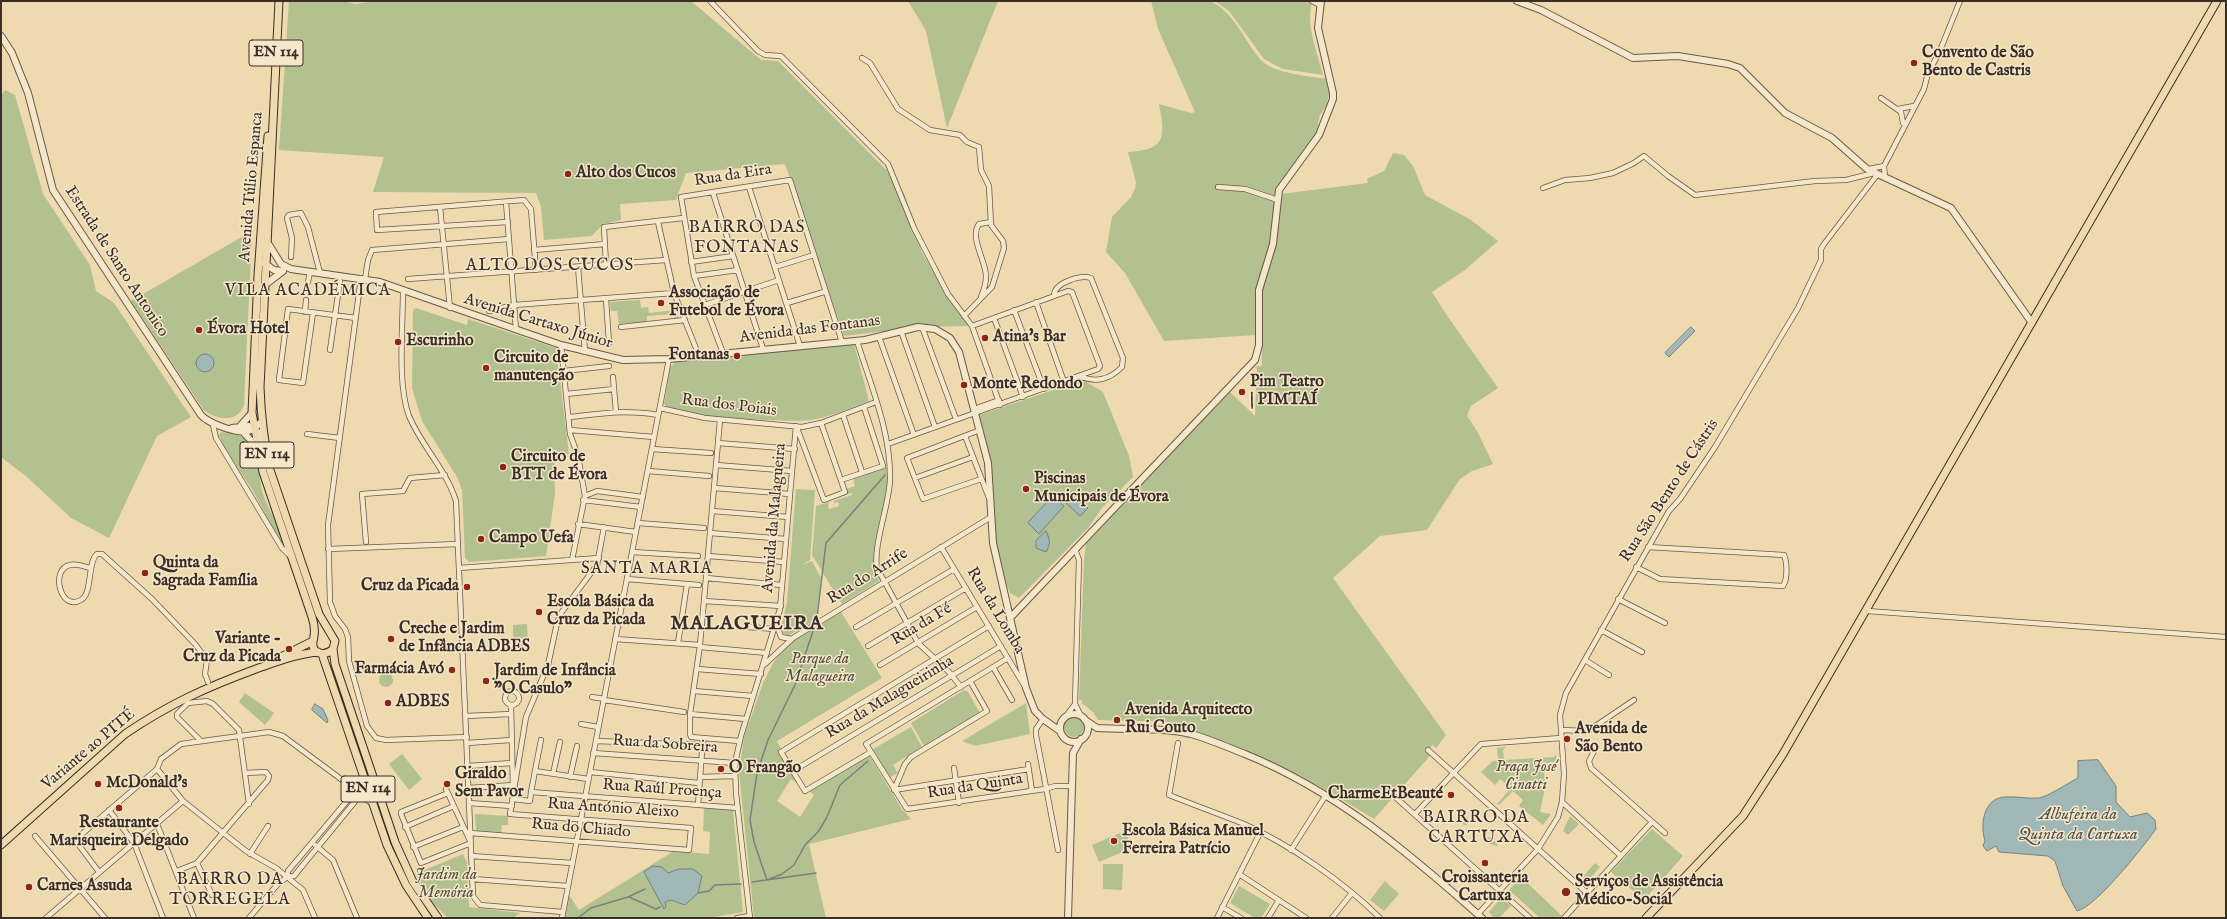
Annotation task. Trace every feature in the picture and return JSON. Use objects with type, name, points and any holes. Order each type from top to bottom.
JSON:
[{"type":"main road","name":"Avenida Túlio Espanca","points":[[279,1],[273,105],[266,154],[264,242],[258,275],[252,412],[253,429],[270,470],[319,614],[335,640],[333,649],[338,672],[395,842],[413,882],[438,918]]},
{"type":"main road","points":[[1646,918],[1720,839],[1760,789],[1806,716],[2217,1]]},
{"type":"main road","name":"Avenida Túlio Espanca","points":[[264,242],[269,267],[266,284],[260,386],[263,472],[312,617],[314,649],[320,653],[364,775],[387,845],[406,885],[428,918]]},
{"type":"main road","points":[[314,639],[322,632],[330,634]]},
{"type":"main road","name":"Variante ao PITÉ","points":[[1,839],[123,730],[176,697],[208,682],[287,654],[314,639]]},
{"type":"main road","points":[[320,653],[326,654],[333,649]]},
{"type":"main road","name":"Variante ao PITÉ","points":[[1,845],[126,734],[178,700],[213,685],[288,658],[320,653]]},
{"type":"street","points":[[710,1],[758,51],[765,55],[781,56],[888,164],[930,260],[948,294],[972,326],[1000,402]]},
{"type":"street","points":[[1010,618],[1255,360],[1259,345],[1259,290],[1273,244],[1279,190],[1319,135],[1333,99],[1333,93],[1318,28],[1321,3],[1312,1]]},
{"type":"street","points":[[1516,1],[1527,2],[1633,58],[1673,55],[1728,64],[1740,68],[1785,113],[1832,138],[1867,169],[1951,208],[2032,323]]},
{"type":"street","points":[[1885,178],[1884,166],[1924,89],[1928,73],[1940,53],[1960,1]]},
{"type":"street","name":"Estrada de Santo Antonico","points":[[1,36],[12,53],[28,93],[53,190],[201,415],[213,425]]},
{"type":"street","points":[[862,58],[870,63],[898,109],[930,130],[960,136],[967,142],[979,147],[981,170],[989,186],[993,231],[1003,241],[1004,248],[992,287],[964,316]]},
{"type":"street","points":[[1881,98],[1898,109],[1904,118],[1903,127]]},
{"type":"street","points":[[1898,109],[1914,106]]},
{"type":"street","points":[[1543,188],[1565,180],[1590,178],[1613,172],[1634,163],[1644,156],[1668,176],[1695,195],[1814,181],[1846,180],[1876,174]]},
{"type":"street","points":[[1867,169],[1884,166]]},
{"type":"street","name":"Rua São Bento de Cástris","points":[[1561,738],[1562,705],[1584,660],[1618,599],[1669,511],[1680,499],[1718,442],[1798,308],[1819,263],[1824,244],[1876,174]]},
{"type":"street","name":"Rua da Eira","points":[[684,218],[681,197],[790,180],[814,255]]},
{"type":"street","points":[[749,187],[800,346]]},
{"type":"street","points":[[1218,187],[1245,189],[1278,200]]},
{"type":"street","points":[[713,193],[763,349]]},
{"type":"street","points":[[508,222],[377,230],[376,212],[524,200],[530,205],[536,270]]},
{"type":"street","points":[[506,202],[516,330]]},
{"type":"street","points":[[440,207],[445,244],[450,308]]},
{"type":"street","points":[[291,257],[292,238],[287,218],[289,215],[301,213],[308,226],[320,273]]},
{"type":"street","points":[[606,265],[604,227],[684,218],[694,276],[723,353]]},
{"type":"street","points":[[658,222],[674,293],[699,356]]},
{"type":"street","points":[[981,297],[985,286],[986,275],[976,232],[979,224],[991,222]]},
{"type":"street","points":[[466,737],[386,740],[376,738],[369,731],[349,661],[348,637],[331,606],[328,525],[356,318],[363,279],[372,250],[509,239]]},
{"type":"street","points":[[264,242],[281,264],[291,269]]},
{"type":"street","points":[[534,250],[605,244]]},
{"type":"street","points":[[775,266],[814,255],[824,292],[842,342]]},
{"type":"street","points":[[691,262],[733,256]]},
{"type":"street","points":[[408,280],[666,260]]},
{"type":"street","points":[[258,275],[269,267],[281,264]]},
{"type":"street","points":[[269,267],[283,271]]},
{"type":"street","points":[[578,267],[585,352]]},
{"type":"street","points":[[266,284],[283,271],[291,269]]},
{"type":"street","name":"Avenida Cartaxo Júnior","points":[[291,269],[380,282],[450,308],[585,352],[633,361],[669,360]]},
{"type":"street","points":[[694,276],[738,270]]},
{"type":"street","points":[[308,282],[310,272]]},
{"type":"street","points":[[1054,296],[1057,287],[1063,283],[1087,276],[1091,278],[1122,358],[1122,367],[1103,380],[1092,381],[1079,376]]},
{"type":"street","points":[[705,305],[779,280]]},
{"type":"street","points":[[330,350],[340,281]]},
{"type":"street","points":[[403,291],[403,386],[409,414],[422,442],[450,482],[456,501],[473,896],[480,905],[563,912]]},
{"type":"street","points":[[888,444],[1000,402],[1023,397],[1044,388],[1064,382],[1098,369],[1100,366],[1072,292],[1068,291],[972,326]]},
{"type":"street","points":[[787,303],[824,292]]},
{"type":"street","points":[[489,311],[514,306],[674,293]]},
{"type":"street","points":[[606,299],[609,343]]},
{"type":"street","points":[[305,312],[306,300]]},
{"type":"street","points":[[1036,302],[1064,382]]},
{"type":"street","points":[[313,313],[304,383],[279,380],[288,310],[356,318]]},
{"type":"street","points":[[1014,310],[1044,388]]},
{"type":"street","points":[[994,318],[1023,397]]},
{"type":"street","points":[[621,327],[685,320]]},
{"type":"street","points":[[922,327],[956,419]]},
{"type":"street","name":"Avenida das Fontanas","points":[[669,360],[723,353],[842,342],[879,337],[922,327],[935,329],[950,338],[959,352],[975,411]]},
{"type":"street","points":[[901,331],[935,427]]},
{"type":"street","points":[[879,337],[914,435]]},
{"type":"street","points":[[857,340],[888,444],[889,490],[876,561],[884,582],[897,602],[918,643],[952,676],[961,687]]},
{"type":"street","points":[[562,345],[570,432],[578,456],[584,498],[572,560]]},
{"type":"street","points":[[562,918],[669,360]]},
{"type":"street","points":[[564,372],[609,366]]},
{"type":"street","points":[[613,378],[616,412]]},
{"type":"street","points":[[566,394],[614,389]]},
{"type":"street","name":"Rua dos Poiais","points":[[660,408],[682,415],[720,420],[806,427],[821,423],[876,402]]},
{"type":"street","points":[[841,480],[883,466],[864,407]]},
{"type":"street","points":[[975,411],[988,463],[993,543],[1026,688],[1035,711],[1045,721],[1060,730],[1073,753],[1068,918]]},
{"type":"street","points":[[241,426],[252,412]]},
{"type":"street","points":[[568,417],[616,412],[641,412],[658,415]]},
{"type":"street","points":[[843,415],[862,472]]},
{"type":"street","points":[[720,420],[700,646],[690,714],[691,737],[739,741]]},
{"type":"street","points":[[243,432],[253,429],[261,422]]},
{"type":"street","points":[[796,426],[824,500],[845,492],[821,423]]},
{"type":"street","points":[[261,447],[243,432],[232,428],[213,425],[216,438],[262,516],[282,548],[292,557]]},
{"type":"street","points":[[232,428],[241,426],[253,429]]},
{"type":"street","name":"Avenida da Malagueira","points":[[750,917],[734,763],[739,741],[768,653],[781,606],[796,426]]},
{"type":"street","points":[[980,430],[907,458],[924,500],[981,479]]},
{"type":"street","points":[[570,432],[654,437]]},
{"type":"street","points":[[307,434],[340,438]]},
{"type":"street","points":[[965,436],[990,502]]},
{"type":"street","points":[[718,443],[795,449]]},
{"type":"street","points":[[652,449],[711,453]]},
{"type":"street","points":[[915,478],[973,457]]},
{"type":"street","points":[[716,465],[792,471]]},
{"type":"street","points":[[648,471],[709,476]]},
{"type":"street","points":[[366,542],[362,494],[404,491],[410,478],[445,475]]},
{"type":"street","points":[[714,488],[790,494]]},
{"type":"street","points":[[584,498],[597,491],[643,497]]},
{"type":"street","points":[[584,498],[641,507]]},
{"type":"street","points":[[712,511],[788,517]]},
{"type":"street","name":"Rua do Arrife","points":[[764,665],[793,638],[991,517]]},
{"type":"street","points":[[638,523],[704,528]]},
{"type":"street","points":[[578,524],[636,532]]},
{"type":"street","points":[[469,803],[512,806],[526,717],[548,666],[557,623],[567,603],[594,570],[599,558],[604,527]]},
{"type":"street","points":[[710,533],[786,539]]},
{"type":"street","points":[[328,549],[458,544]]},
{"type":"street","name":"Rua da Lomba","points":[[941,547],[1026,688]]},
{"type":"street","points":[[1636,568],[1660,579],[1783,586],[1785,582],[1786,560],[1784,555],[1648,547]]},
{"type":"street","points":[[1073,753],[1083,737],[1087,725],[1075,704],[1079,560],[1075,549]]},
{"type":"street","points":[[632,552],[698,556]]},
{"type":"street","points":[[91,568],[74,564],[65,566],[59,585],[60,590],[66,599],[75,602],[82,599],[87,588],[94,558],[97,554],[102,554],[152,599],[195,644],[207,660],[206,674],[208,682]]},
{"type":"street","points":[[708,556],[784,562]]},
{"type":"street","points":[[459,568],[599,558]]},
{"type":"street","points":[[856,627],[954,569]]},
{"type":"street","points":[[706,578],[782,585]]},
{"type":"street","points":[[627,579],[699,585]]},
{"type":"street","points":[[678,643],[687,584]]},
{"type":"street","points":[[868,646],[966,588]]},
{"type":"street","points":[[1618,599],[1665,623]]},
{"type":"street","points":[[704,601],[781,606]]},
{"type":"street","name":"Rua da Fé","points":[[880,665],[977,607]]},
{"type":"street","points":[[1867,611],[2226,637]]},
{"type":"street","points":[[777,622],[778,632],[781,637],[793,638]]},
{"type":"street","points":[[871,752],[805,790],[781,752],[989,626]]},
{"type":"street","points":[[747,627],[775,629]]},
{"type":"street","points":[[1601,630],[1642,652]]},
{"type":"street","points":[[615,638],[768,653]]},
{"type":"street","name":"Rua da Malagueirinha","points":[[793,772],[1001,646]]},
{"type":"street","points":[[894,790],[866,744],[1008,658]]},
{"type":"street","points":[[1584,660],[1609,675]]},
{"type":"street","points":[[992,667],[1012,700]]},
{"type":"street","points":[[697,669],[761,674]]},
{"type":"street","points":[[894,790],[905,764],[911,757],[987,711],[970,681]]},
{"type":"street","points":[[694,691],[753,696]]},
{"type":"street","points":[[592,697],[684,712]]},
{"type":"street","points":[[1561,730],[1589,731],[1616,710],[1634,700]]},
{"type":"street","points":[[201,741],[177,717],[177,714],[188,703],[207,701],[213,704],[240,730],[249,804]]},
{"type":"street","points":[[1060,730],[1064,718],[1075,704]]},
{"type":"street","points":[[511,705],[513,799]]},
{"type":"street","points":[[466,716],[511,714]]},
{"type":"street","points":[[690,714],[746,719]]},
{"type":"street","points":[[1058,850],[1035,732],[1045,721],[1064,718],[1076,714],[1097,728],[1164,731],[1190,734],[1212,741],[1275,766],[1326,795],[1370,824],[1436,877],[1480,916],[1499,890],[1538,849],[1554,825],[1562,802],[1564,774],[1561,738],[1483,742],[1475,748],[1452,772],[1415,814]]},
{"type":"street","points":[[580,724],[598,727]]},
{"type":"street","points":[[1066,739],[1076,741],[1097,728]]},
{"type":"street","points":[[99,872],[75,842],[109,810],[157,769],[161,759],[176,747],[201,741],[269,732],[283,736],[357,791],[360,797],[373,803]]},
{"type":"street","points":[[698,806],[703,738]]},
{"type":"street","points":[[467,743],[511,740]]},
{"type":"street","points":[[513,799],[530,801],[541,740]]},
{"type":"street","points":[[596,741],[702,745]]},
{"type":"street","points":[[553,774],[560,742]]},
{"type":"street","points":[[1178,743],[1169,796],[1244,825],[1291,850],[1352,893],[1380,918]]},
{"type":"street","points":[[570,776],[577,746]]},
{"type":"street","points":[[1428,750],[1587,892]]},
{"type":"street","points":[[1594,751],[1589,761],[1591,768],[1665,833]]},
{"type":"street","name":"Rua da Sobreira","points":[[594,753],[734,763]]},
{"type":"street","points":[[468,766],[512,763]]},
{"type":"street","points":[[894,790],[1028,766],[1032,791]]},
{"type":"street","points":[[954,768],[959,802]]},
{"type":"street","points":[[157,769],[183,801],[250,854],[287,877],[303,890],[315,918]]},
{"type":"street","points":[[177,871],[197,863],[249,804],[268,780],[269,776],[261,771],[245,773]]},
{"type":"street","points":[[535,771],[588,779]]},
{"type":"street","points":[[590,772],[700,780],[735,776]]},
{"type":"street","points":[[248,918],[287,877],[288,871],[357,791],[364,775]]},
{"type":"street","points":[[287,877],[294,876],[360,797],[369,791],[374,780]]},
{"type":"street","points":[[468,788],[513,785]]},
{"type":"street","name":"Rua da Quinta","points":[[894,790],[903,806],[909,810],[1045,789],[1055,786],[1072,786]]},
{"type":"street","points":[[357,791],[369,791],[381,803]]},
{"type":"street","points":[[447,791],[471,843],[424,863],[419,861],[401,817],[402,812],[447,791]]},
{"type":"street","name":"Rua Raúl Proença","points":[[531,792],[738,808]]},
{"type":"street","points":[[1291,850],[1326,795]]},
{"type":"street","points":[[1394,796],[1530,918]]},
{"type":"street","points":[[46,918],[183,801]]},
{"type":"street","points":[[1562,802],[1621,856]]},
{"type":"street","points":[[405,827],[454,806]]},
{"type":"street","name":"Rua António Aleixo","points":[[512,806],[510,814],[690,828],[689,850]]},
{"type":"street","points":[[109,810],[134,843],[163,918]]},
{"type":"street","points":[[1564,918],[1652,822]]},
{"type":"street","points":[[157,824],[177,871],[194,918]]},
{"type":"street","points":[[250,854],[268,826]]},
{"type":"street","points":[[413,847],[463,827]]},
{"type":"street","name":"Rua do Chiado","points":[[470,833],[689,850]]},
{"type":"street","points":[[1217,918],[1260,833]]},
{"type":"street","points":[[35,836],[105,918]]},
{"type":"street","points":[[312,843],[333,860],[357,918]]},
{"type":"street","points":[[1051,846],[1057,845]]},
{"type":"street","points":[[471,856],[572,863]]},
{"type":"street","points":[[197,863],[212,895]]},
{"type":"street","points":[[1239,874],[1306,918]]},
{"type":"street","points":[[472,879],[568,886]]},
{"type":"street","points":[[1332,918],[1352,893]]},
{"type":"street","points":[[1268,918],[1279,900]]},
{"type":"street","points":[[1222,907],[1241,918]]},
{"type":"street","points":[[53,913],[57,918]]},
{"type":"street","points":[[738,918],[750,917]]},
{"type":"green space","points":[[289,1],[341,1],[356,4],[375,1],[691,1],[761,60],[778,61],[893,177],[905,195],[922,253],[948,294],[972,326],[918,327],[844,336],[785,164],[686,173],[676,200],[620,204],[621,220],[603,224],[592,236],[544,240],[541,207],[536,193],[373,192],[384,157],[279,150]]},
{"type":"green space","points":[[908,1],[998,1],[947,128],[926,31]]},
{"type":"green space","points":[[1151,1],[1209,1],[1218,5],[1226,12],[1257,55],[1269,66],[1294,74],[1328,79],[1330,92],[1326,106],[1320,115],[1316,134],[1279,184],[1276,195],[1274,195],[1275,209],[1270,250],[1256,297],[1256,335],[1164,341],[1125,273],[1106,252],[1112,217],[1131,197],[1135,189],[1136,182],[1128,152],[1140,151],[1149,148],[1156,145],[1160,140],[1162,126],[1159,104],[1191,113],[1195,112],[1158,29]]},
{"type":"green space","points":[[1215,1],[1313,1],[1310,18],[1311,28],[1323,75],[1283,69],[1264,59],[1229,11]]},
{"type":"green space","points":[[5,90],[15,95],[43,194],[90,265],[96,291],[114,303],[191,417],[157,436],[109,538],[71,518],[27,477],[1,457],[1,96]]},
{"type":"green space","points":[[1393,153],[1404,155],[1413,166],[1425,195],[1471,220],[1498,241],[1465,270],[1432,292],[1498,388],[1471,406],[1467,416],[1477,431],[1493,464],[1472,471],[1460,479],[1427,530],[1380,536],[1333,578],[1446,735],[1436,748],[1432,745],[1427,752],[1430,755],[1429,757],[1374,819],[1298,775],[1259,756],[1201,733],[1170,725],[1169,722],[1098,720],[1093,712],[1082,703],[1082,700],[1079,700],[1084,561],[1086,544],[1252,367],[1262,366],[1261,294],[1271,259],[1281,194],[1368,183],[1367,179],[1384,171]],"holes":[[[1256,367],[1255,416],[1230,392],[1252,368]]]},
{"type":"green space","name":"Évora Hotel","points":[[252,231],[244,405],[241,411],[231,418],[220,418],[203,409],[131,301]]},
{"type":"green space","points":[[640,300],[641,308],[648,307],[649,313],[676,310],[679,318],[674,318],[673,314],[647,316],[647,322],[619,324],[617,311],[611,311],[610,302]]},
{"type":"green space","points":[[416,308],[467,325],[468,319],[556,348],[569,454],[554,457],[555,494],[546,556],[469,562],[465,558],[462,490],[457,477],[422,421],[412,388],[413,310]]},
{"type":"green space","points":[[854,344],[869,401],[833,415],[818,419],[800,421],[759,420],[709,416],[672,409],[664,404],[670,368],[675,362]]},
{"type":"green space","name":"Piscinas Municipais de Évora","points":[[1083,380],[1103,392],[1129,456],[1133,477],[1102,508],[1088,528],[1019,598],[1010,593],[1004,579],[996,541],[991,464],[979,415]]},
{"type":"green space","points":[[221,432],[241,436],[251,445],[256,458],[263,495],[278,528],[284,549],[253,491],[225,449],[219,435]]},
{"type":"green space","points":[[888,467],[887,495],[875,557],[879,581],[842,604],[812,555],[816,506],[830,502],[828,504],[829,509],[839,506],[838,502],[834,503],[834,501],[852,495],[852,493],[847,494],[846,489],[855,486],[853,478]]},
{"type":"green space","points":[[796,489],[815,490],[810,560],[802,565],[812,561],[821,578],[816,620],[788,636],[783,633],[781,628],[787,602]]},
{"type":"green space","name":"Parque da Malagueira","points":[[841,612],[882,678],[777,741],[781,749],[779,751],[798,784],[791,779],[777,801],[800,817],[814,795],[809,791],[869,755],[902,809],[911,819],[809,844],[826,918],[754,918],[739,771],[744,737],[763,683],[775,660],[794,640]]},
{"type":"green space","points":[[527,624],[528,646],[513,646],[513,625]]},
{"type":"green space","points":[[386,673],[391,675],[393,680],[391,685],[386,687],[381,685],[379,680],[381,675]]},
{"type":"green space","points":[[964,690],[968,692],[980,713],[924,746],[911,723]]},
{"type":"green space","points":[[245,693],[274,713],[265,725],[239,702]]},
{"type":"green space","points":[[1026,703],[1030,734],[975,746],[962,741]]},
{"type":"green space","points":[[1070,717],[1078,717],[1084,723],[1084,731],[1078,737],[1070,737],[1064,731],[1064,723]]},
{"type":"green space","points":[[911,727],[922,747],[893,765],[898,773],[890,777],[873,749]]},
{"type":"green space","name":"Praça José Cinatti","points":[[1506,747],[1503,750],[1504,760],[1554,757],[1556,754],[1557,767],[1554,762],[1544,764],[1545,787],[1540,812],[1551,814],[1543,825],[1519,806],[1523,800],[1513,791],[1499,805],[1497,804],[1511,788],[1500,779],[1495,785],[1481,772],[1493,761],[1498,760],[1497,748]]},
{"type":"green space","points":[[402,754],[422,779],[409,790],[389,764]]},
{"type":"green space","points":[[704,808],[733,810],[743,912],[708,918],[565,918],[569,895],[579,910],[674,851],[709,854],[710,832],[703,831]]},
{"type":"green space","points":[[1461,811],[1468,818],[1467,825],[1463,825],[1458,812]]},
{"type":"green space","points":[[475,814],[508,816],[508,825],[502,825],[501,834],[476,832]]},
{"type":"green space","points":[[1570,816],[1579,824],[1568,835],[1563,831]]},
{"type":"green space","points":[[1652,829],[1683,856],[1644,900],[1611,872]]},
{"type":"green space","points":[[1125,831],[1132,848],[1099,862],[1092,845]]},
{"type":"green space","points":[[1490,837],[1498,844],[1497,846],[1483,842],[1482,839]]},
{"type":"green space","name":"Jardim da Memória","points":[[463,854],[467,863],[469,907],[520,913],[513,918],[448,918],[433,903],[415,874]]},
{"type":"green space","points":[[1595,863],[1600,867],[1586,883],[1581,879]]},
{"type":"green space","points":[[1103,864],[1123,864],[1122,890],[1103,889]]},
{"type":"green space","points":[[1521,877],[1562,916],[1560,918],[1540,918],[1509,890]]},
{"type":"green space","points":[[1385,881],[1399,894],[1384,911],[1370,900]]},
{"type":"green space","points":[[1239,886],[1270,904],[1261,918],[1255,918],[1230,903]]},
{"type":"green space","points":[[1501,898],[1511,906],[1499,918],[1494,918],[1489,912]]},
{"type":"water","points":[[1691,327],[1695,331],[1669,357],[1665,353]]},
{"type":"water","points":[[205,354],[211,357],[214,363],[211,369],[205,372],[199,369],[196,363],[199,357]]},
{"type":"water","points":[[284,447],[287,447],[287,454],[290,456],[289,460],[285,462],[282,458],[284,454]]},
{"type":"water","points":[[1070,491],[1088,508],[1080,516],[1062,499]]},
{"type":"water","points":[[1053,496],[1064,506],[1039,534],[1028,523]]},
{"type":"water","points":[[1046,531],[1049,546],[1046,552],[1036,548],[1036,541]]},
{"type":"water","points":[[315,704],[323,709],[328,720],[327,723],[312,710]]},
{"type":"water","name":"Albufeira da Quinta da Cartuxa","points":[[2098,760],[2116,786],[2116,802],[2130,817],[2147,813],[2155,820],[2156,829],[2141,849],[2107,888],[2096,899],[2077,911],[2063,886],[2055,861],[2048,856],[1999,852],[1996,846],[1987,851],[1983,846],[1985,841],[1983,820],[1988,807],[1992,802],[2005,797],[2043,797],[2078,778],[2078,761]]},
{"type":"water","points":[[653,866],[662,867],[668,873],[679,869],[693,869],[702,876],[698,893],[685,905],[671,900],[665,902],[666,907],[664,909],[644,872]]},
{"type":"waterway","points":[[817,617],[826,543],[885,475]]},
{"type":"waterway","points":[[814,628],[795,685],[768,740],[757,773],[750,820],[754,842],[767,880],[782,874],[794,865],[805,845],[818,832],[827,817],[840,785],[868,761]]},
{"type":"waterway","points":[[752,882],[816,873]]},
{"type":"waterway","points":[[698,893],[709,891],[715,885],[741,884]]},
{"type":"waterway","points":[[578,918],[591,908],[628,897],[645,889]]},
{"type":"waterway","points":[[629,897],[656,909],[660,907]]},
{"type":"place","name":"Convento de São Bento de Castris","points":[[1914,63]]},
{"type":"place","name":"Alto dos Cucos","points":[[568,174]]},
{"type":"place","name":"Associação de Futebol de Évora","points":[[661,303]]},
{"type":"place","name":"Évora Hotel","points":[[199,330]]},
{"type":"place","name":"Atina's Bar","points":[[985,338]]},
{"type":"place","name":"Escurinho","points":[[398,342]]},
{"type":"place","name":"Fontanas","points":[[737,356]]},
{"type":"place","name":"Circuito de manutenção","points":[[486,368]]},
{"type":"place","name":"Monte Redondo","points":[[964,385]]},
{"type":"place","name":"Pim Teatro | PIMTAÍ","points":[[1242,392]]},
{"type":"place","name":"Circuito de BTT de Évora","points":[[503,467]]},
{"type":"place","name":"Piscinas Municipais de Évora","points":[[1026,489]]},
{"type":"place","name":"Campo Uefa","points":[[481,539]]},
{"type":"place","name":"Quinta da Sagrada Família","points":[[145,573]]},
{"type":"place","name":"Cruz da Picada","points":[[467,587]]},
{"type":"place","name":"Escola Básica da Cruz da Picada","points":[[539,612]]},
{"type":"place","name":"Creche e Jardim de Infância ADBES","points":[[391,639]]},
{"type":"place","name":"Variante - Cruz da Picada","points":[[289,649]]},
{"type":"place","name":"Farmácia Avó","points":[[452,670]]},
{"type":"place","name":"Jardim de Infância \"O Casulo\"","points":[[486,681]]},
{"type":"place","name":"ADBES","points":[[388,703]]},
{"type":"place","name":"Avenida Arquitecto Rui Couto","points":[[1117,720]]},
{"type":"place","name":"Avenida de São Bento","points":[[1567,739]]},
{"type":"place","name":"O Frangão","points":[[721,769]]},
{"type":"place","name":"McDonald's","points":[[98,784]]},
{"type":"place","name":"Giraldo Sem Pavor","points":[[447,784]]},
{"type":"place","name":"CharmeEtBeauté","points":[[1451,795]]},
{"type":"place","name":"Restaurante Marisqueira Delgado","points":[[119,808]]},
{"type":"place","name":"Escola Básica Manuel Ferreira Patrício","points":[[1114,841]]},
{"type":"place","name":"Croissanteria Cartuxa","points":[[1485,863]]},
{"type":"place","name":"Carnes Assuda","points":[[29,887]]},
{"type":"place","name":"Serviços de Assistência Médico-Social","points":[[1566,892]]},
{"type":"district","name":"BAIRRO DAS FONTANAS","points":[[747,239]]},
{"type":"district","name":"ALTO DOS CUCOS","points":[[550,267]]},
{"type":"district","name":"VILA ACADÉMICA","points":[[308,292]]},
{"type":"district","name":"SANTA MARIA","points":[[647,570]]},
{"type":"district","name":"MALAGUEIRA","points":[[747,625]]},
{"type":"district","name":"BAIRRO DA CARTUXA","points":[[1476,829]]},
{"type":"district","name":"BAIRRO DA TORREGELA","points":[[230,891]]}]
